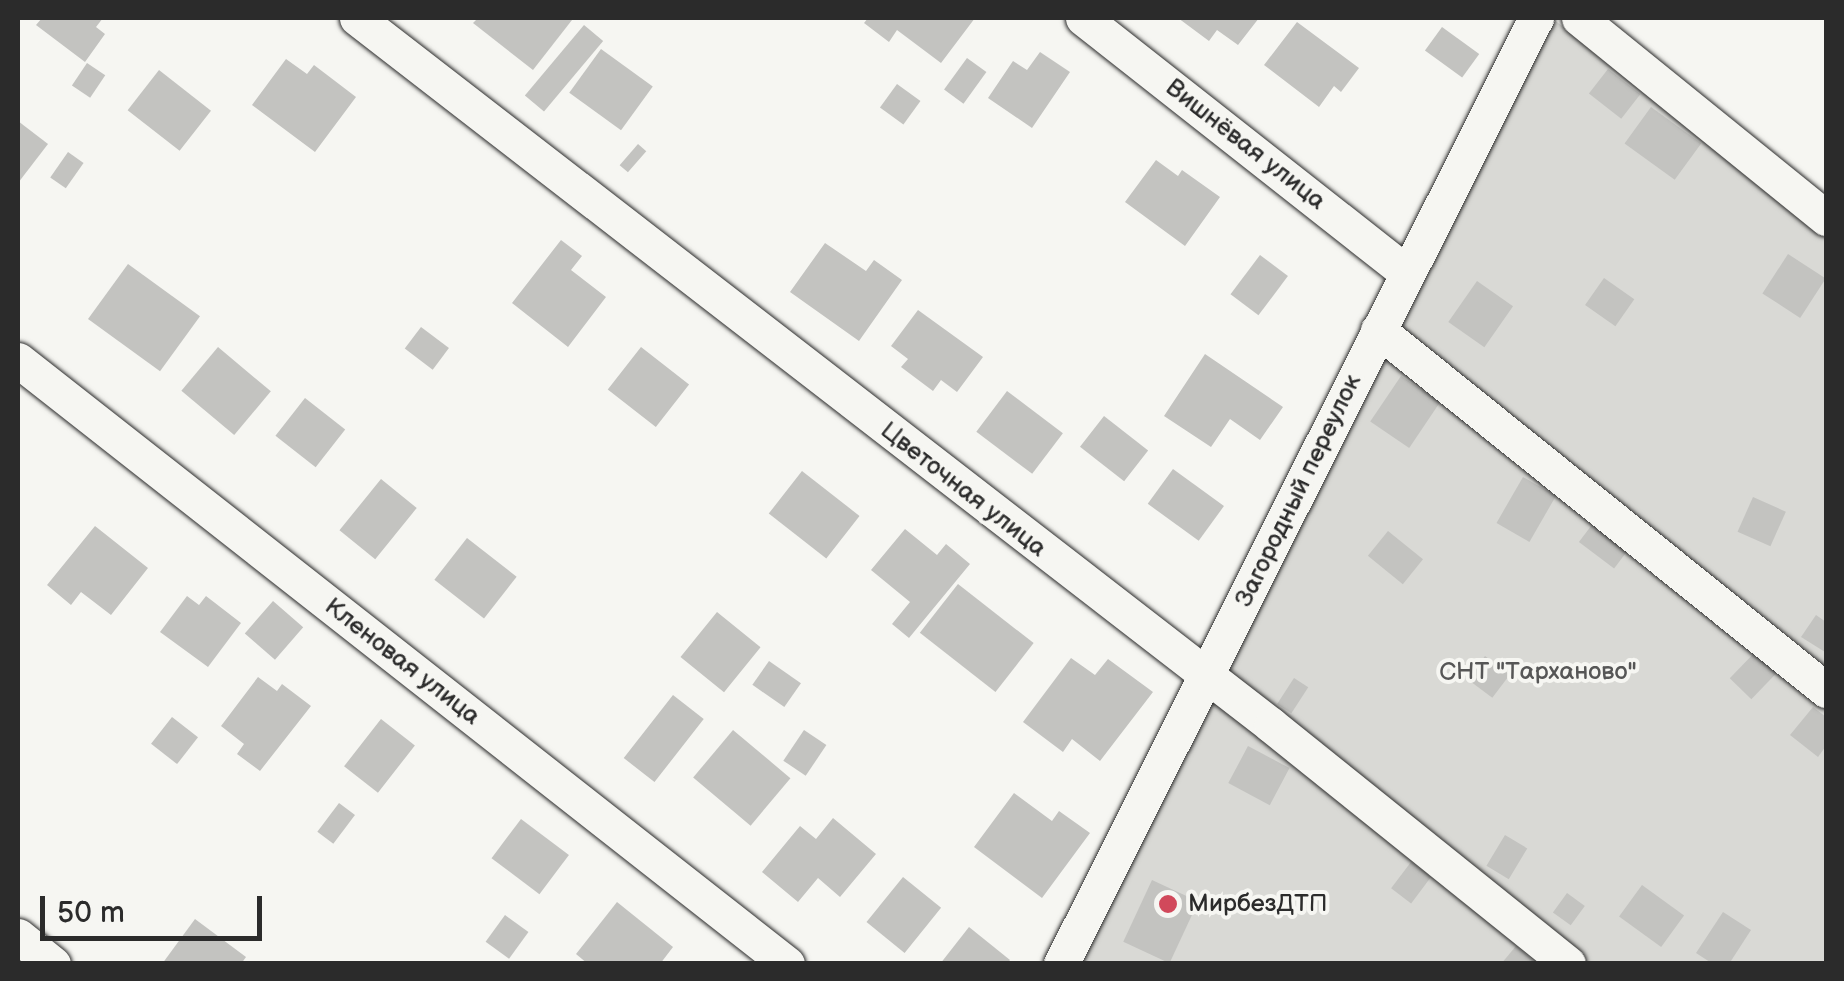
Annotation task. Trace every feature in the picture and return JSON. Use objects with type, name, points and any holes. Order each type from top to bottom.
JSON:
[{"type":"street","name":"Цветочная улица","points":[[357,18],[1270,725],[1568,964]]},
{"type":"street","name":"Вишнёвая улица","points":[[1083,18],[1406,272]]},
{"type":"street","name":"Загородный переулок","points":[[1061,964],[1536,18]]},
{"type":"street","points":[[1579,18],[1826,218]]},
{"type":"street","points":[[1378,330],[1826,690]]},
{"type":"street","name":"Кленовая улица","points":[[18,360],[787,964]]},
{"type":"street","points":[[18,936],[53,964]]},
{"type":"green space","name":"СНТ \"Тарханово\"","points":[[1552,18],[1826,239],[1826,963],[1070,964]]},
{"type":"building","points":[[42,18],[103,18],[96,27],[105,34],[85,62],[36,25]]},
{"type":"building","points":[[478,18],[572,20],[533,70],[473,23]]},
{"type":"building","points":[[868,18],[975,18],[941,63],[897,30],[889,42],[864,23]]},
{"type":"building","points":[[1178,18],[1259,18],[1238,45],[1217,30],[1209,41]]},
{"type":"building","points":[[1297,22],[1359,68],[1341,92],[1334,86],[1319,107],[1264,65]]},
{"type":"building","points":[[584,25],[603,41],[544,112],[525,95]]},
{"type":"building","points":[[1442,27],[1479,54],[1462,77],[1425,50]]},
{"type":"building","points":[[601,49],[653,87],[621,130],[569,93]]},
{"type":"building","points":[[1040,52],[1070,72],[1032,128],[988,98],[1013,61],[1027,70]]},
{"type":"building","points":[[967,58],[986,72],[963,104],[944,90]]},
{"type":"building","points":[[286,59],[307,74],[314,65],[356,97],[315,152],[252,105]]},
{"type":"building","points":[[87,63],[105,75],[90,98],[72,85]]},
{"type":"building","points":[[1608,69],[1640,94],[1621,119],[1589,93]]},
{"type":"building","points":[[159,70],[211,111],[180,151],[128,110]]},
{"type":"building","points":[[897,84],[920,101],[903,125],[880,107]]},
{"type":"building","points":[[1651,107],[1701,143],[1675,180],[1625,143]]},
{"type":"building","points":[[18,121],[48,144],[18,183]]},
{"type":"building","points":[[638,144],[646,151],[628,172],[620,165]]},
{"type":"building","points":[[68,152],[84,163],[66,188],[50,177]]},
{"type":"building","points":[[1156,160],[1178,176],[1182,170],[1220,197],[1185,246],[1125,202]]},
{"type":"building","points":[[561,240],[582,256],[571,270],[606,297],[568,347],[512,303]]},
{"type":"building","points":[[825,243],[866,271],[874,260],[902,280],[859,341],[790,292]]},
{"type":"building","points":[[1788,254],[1826,279],[1800,318],[1762,293]]},
{"type":"building","points":[[1260,255],[1288,276],[1258,315],[1231,294]]},
{"type":"building","points":[[128,264],[200,316],[160,371],[88,319]]},
{"type":"building","points":[[1604,278],[1634,299],[1615,326],[1585,305]]},
{"type":"building","points":[[1477,281],[1513,306],[1484,347],[1448,322]]},
{"type":"building","points":[[918,310],[983,357],[957,392],[941,380],[933,391],[901,367],[908,359],[891,346]]},
{"type":"building","points":[[421,327],[449,348],[433,370],[405,349]]},
{"type":"building","points":[[218,347],[271,391],[234,435],[181,391]]},
{"type":"building","points":[[641,347],[689,385],[656,427],[608,390]]},
{"type":"building","points":[[1205,354],[1283,407],[1260,440],[1230,419],[1211,447],[1164,416]]},
{"type":"building","points":[[1401,376],[1440,402],[1409,448],[1370,422]]},
{"type":"building","points":[[1007,391],[1063,433],[1032,474],[976,432]]},
{"type":"building","points":[[305,398],[345,429],[316,467],[275,436]]},
{"type":"building","points":[[1104,416],[1148,450],[1124,481],[1080,447]]},
{"type":"building","points":[[1173,469],[1224,506],[1199,541],[1148,504]]},
{"type":"building","points":[[802,471],[860,516],[826,558],[769,514]]},
{"type":"building","points":[[1523,477],[1556,496],[1529,542],[1496,523]]},
{"type":"building","points":[[381,479],[417,508],[375,559],[339,530]]},
{"type":"building","points":[[1753,497],[1786,512],[1770,546],[1738,532]]},
{"type":"building","points":[[1594,522],[1629,548],[1614,568],[1579,542]]},
{"type":"building","points":[[95,526],[148,568],[111,615],[81,592],[71,605],[47,585]]},
{"type":"building","points":[[905,529],[937,555],[946,544],[970,564],[909,638],[892,624],[910,602],[871,570]]},
{"type":"building","points":[[1388,531],[1423,559],[1403,584],[1368,556]]},
{"type":"building","points":[[467,538],[517,577],[484,619],[434,580]]},
{"type":"building","points":[[958,584],[1034,643],[995,692],[920,633]]},
{"type":"building","points":[[187,596],[199,605],[206,596],[241,623],[208,667],[160,632]]},
{"type":"building","points":[[273,601],[303,627],[275,660],[245,633]]},
{"type":"building","points":[[717,612],[761,647],[724,692],[680,657]]},
{"type":"building","points":[[1816,615],[1826,622],[1825,652],[1801,637]]},
{"type":"building","points":[[1761,646],[1783,667],[1751,699],[1730,678]]},
{"type":"building","points":[[1485,656],[1510,675],[1492,698],[1468,679]]},
{"type":"building","points":[[1071,658],[1095,675],[1108,659],[1153,692],[1100,761],[1072,739],[1063,752],[1023,722]]},
{"type":"building","points":[[769,661],[801,683],[784,707],[752,685]]},
{"type":"building","points":[[258,677],[277,691],[282,684],[311,706],[260,771],[237,754],[244,744],[221,726]]},
{"type":"building","points":[[1294,678],[1308,687],[1291,713],[1277,704]]},
{"type":"building","points":[[673,695],[704,719],[654,782],[624,758]]},
{"type":"building","points":[[1813,707],[1826,717],[1826,746],[1818,757],[1790,735]]},
{"type":"building","points":[[172,717],[198,737],[177,764],[151,744]]},
{"type":"building","points":[[381,719],[415,745],[378,793],[344,766]]},
{"type":"building","points":[[733,730],[790,778],[751,826],[693,777]]},
{"type":"building","points":[[804,730],[826,745],[806,776],[783,761]]},
{"type":"building","points":[[1248,746],[1289,768],[1270,805],[1228,783]]},
{"type":"building","points":[[1014,793],[1052,821],[1059,811],[1090,833],[1042,898],[974,847]]},
{"type":"building","points":[[339,803],[355,815],[333,844],[317,832]]},
{"type":"building","points":[[833,818],[876,854],[840,897],[818,878],[798,902],[762,872],[800,826],[816,839]]},
{"type":"building","points":[[521,819],[569,855],[539,894],[492,858]]},
{"type":"building","points":[[1505,835],[1527,848],[1509,879],[1486,866]]},
{"type":"building","points":[[1411,862],[1431,877],[1411,903],[1391,888]]},
{"type":"building","points":[[903,877],[941,908],[905,953],[866,922]]},
{"type":"building","points":[[1152,880],[1198,902],[1169,963],[1123,942]]},
{"type":"building","points":[[1642,885],[1684,916],[1661,947],[1619,917]]},
{"type":"building","points":[[1567,893],[1585,906],[1571,925],[1553,912]]},
{"type":"building","points":[[617,902],[673,947],[660,964],[588,964],[576,954]]},
{"type":"building","points":[[1723,912],[1751,930],[1729,964],[1713,964],[1696,953]]},
{"type":"building","points":[[505,915],[528,932],[509,959],[486,942]]},
{"type":"building","points":[[195,919],[246,957],[241,964],[162,964]]},
{"type":"building","points":[[969,927],[1010,960],[1007,964],[940,964]]},
{"type":"building","points":[[1516,946],[1537,964],[1501,964]]},
{"type":"place","name":"МирбезДТП","points":[[1168,904]]}]
